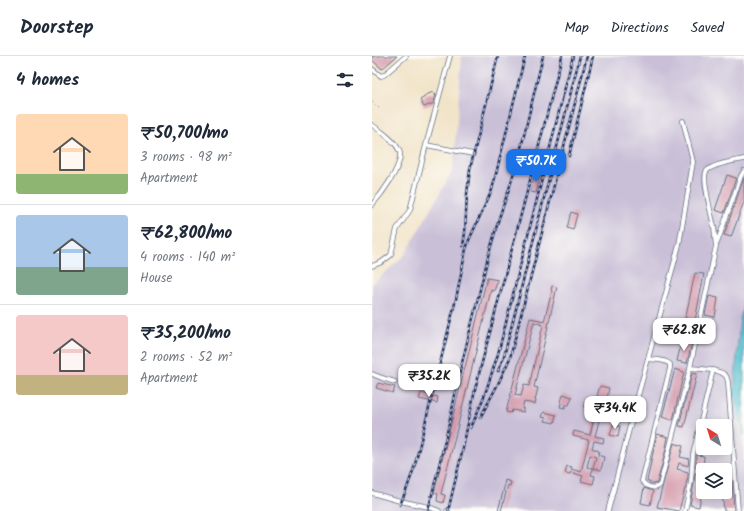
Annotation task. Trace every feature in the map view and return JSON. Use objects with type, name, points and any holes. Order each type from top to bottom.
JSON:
[{"type":"street","points":[[372,266],[382,262],[391,255],[397,228],[410,210],[450,56]]},
{"type":"street","points":[[372,69],[380,76],[384,76],[403,57]]},
{"type":"street","points":[[608,511],[679,245],[692,162],[683,121]]},
{"type":"street","points":[[372,125],[387,135],[400,152],[400,161],[392,178],[372,205]]},
{"type":"street","points":[[426,145],[473,154]]},
{"type":"street","points":[[716,246],[706,188],[706,171],[712,166],[744,159]]},
{"type":"street","points":[[648,359],[663,360],[670,364],[642,481],[647,486],[655,488],[660,485],[690,368],[716,246],[744,171]]},
{"type":"street","points":[[690,368],[713,370],[722,372],[727,376],[738,511]]},
{"type":"street","points":[[686,511],[691,487],[693,454],[713,370]]},
{"type":"street","points":[[372,374],[395,382]]},
{"type":"street","points":[[372,493],[429,507],[439,511]]},
{"type":"path","points":[[372,102],[379,108]]},
{"type":"shaded area","points":[[462,56],[744,56],[744,511],[372,511],[372,284],[404,256],[453,170]]},
{"type":"water","points":[[744,304],[744,436],[734,394],[740,318]]},
{"type":"building","points":[[372,56],[397,56],[382,69],[372,60]]},
{"type":"building","points":[[433,92],[434,95],[436,94],[434,103],[424,107],[420,100],[425,97],[424,96]]},
{"type":"building","points":[[537,173],[540,175],[536,193],[531,192],[534,177]]},
{"type":"building","points":[[727,175],[736,178],[724,213],[715,210]]},
{"type":"building","points":[[744,178],[744,202],[731,237],[724,235]]},
{"type":"building","points":[[571,212],[577,214],[573,230],[567,228]]},
{"type":"building","points":[[695,273],[704,274],[692,336],[682,334]]},
{"type":"building","points":[[487,278],[498,280],[494,291],[491,290],[441,494],[445,495],[443,503],[437,501],[438,494],[434,493]]},
{"type":"building","points":[[552,286],[557,287],[534,387],[538,388],[535,404],[524,402],[522,409],[524,409],[524,412],[512,410],[511,413],[506,412],[530,318],[544,321]],"holes":[[[534,322],[543,325],[529,386],[524,385],[521,396],[515,395]]]},
{"type":"building","points":[[709,296],[718,298],[715,317],[705,315]]},
{"type":"building","points":[[682,340],[692,342],[687,363],[677,361]]},
{"type":"building","points":[[675,369],[684,372],[673,420],[662,417]]},
{"type":"building","points":[[692,373],[697,374],[684,427],[679,426]]},
{"type":"building","points":[[378,383],[395,387],[393,393],[376,388]]},
{"type":"building","points":[[600,386],[609,388],[595,436],[604,438],[603,443],[594,441],[592,448],[599,451],[598,455],[604,457],[601,470],[593,468],[596,457],[590,455],[587,467],[593,469],[591,475],[595,476],[593,484],[581,481],[583,476],[571,472],[570,474],[565,473],[567,466],[581,472],[589,440],[573,436],[574,431],[590,435],[596,410],[584,407],[585,402],[597,405],[600,397],[597,396]]},
{"type":"building","points":[[421,393],[438,397],[437,403],[419,399]]},
{"type":"building","points":[[563,394],[572,397],[569,405],[566,405],[565,408],[560,407]]},
{"type":"building","points":[[544,412],[556,415],[554,423],[545,421],[546,418],[542,417]]},
{"type":"building","points":[[614,422],[618,423],[617,426],[620,426],[618,437],[610,435]]},
{"type":"building","points":[[657,434],[668,437],[657,483],[653,484],[647,481]]},
{"type":"building","points":[[674,443],[683,446],[680,457],[689,459],[688,466],[679,463],[677,469],[688,472],[679,511],[657,507]]},
{"type":"building","points":[[696,455],[704,456],[704,463],[696,463]]},
{"type":"building","points":[[695,473],[696,499],[700,499],[699,507],[690,505]]},
{"type":"building","points":[[505,480],[511,482],[510,486],[508,485],[501,511],[498,511],[505,484]]},
{"type":"building","points":[[732,481],[734,511],[724,511],[723,499],[732,499]]},
{"type":"building","points":[[644,488],[653,491],[650,505],[641,503]]},
{"type":"railway","points":[[463,246],[470,169],[498,56]]},
{"type":"railway","points":[[400,505],[414,468],[456,299],[466,249],[492,190],[525,56]]},
{"type":"railway","points":[[428,511],[488,257],[520,152],[543,56]]},
{"type":"railway","points":[[448,511],[475,389],[562,56]]},
{"type":"railway","points":[[471,428],[485,394],[498,354],[573,56]]},
{"type":"railway","points":[[498,371],[504,356],[580,56]]},
{"type":"railway","points":[[480,418],[510,358],[587,56]]},
{"type":"railway","points":[[569,156],[593,56]]}]
